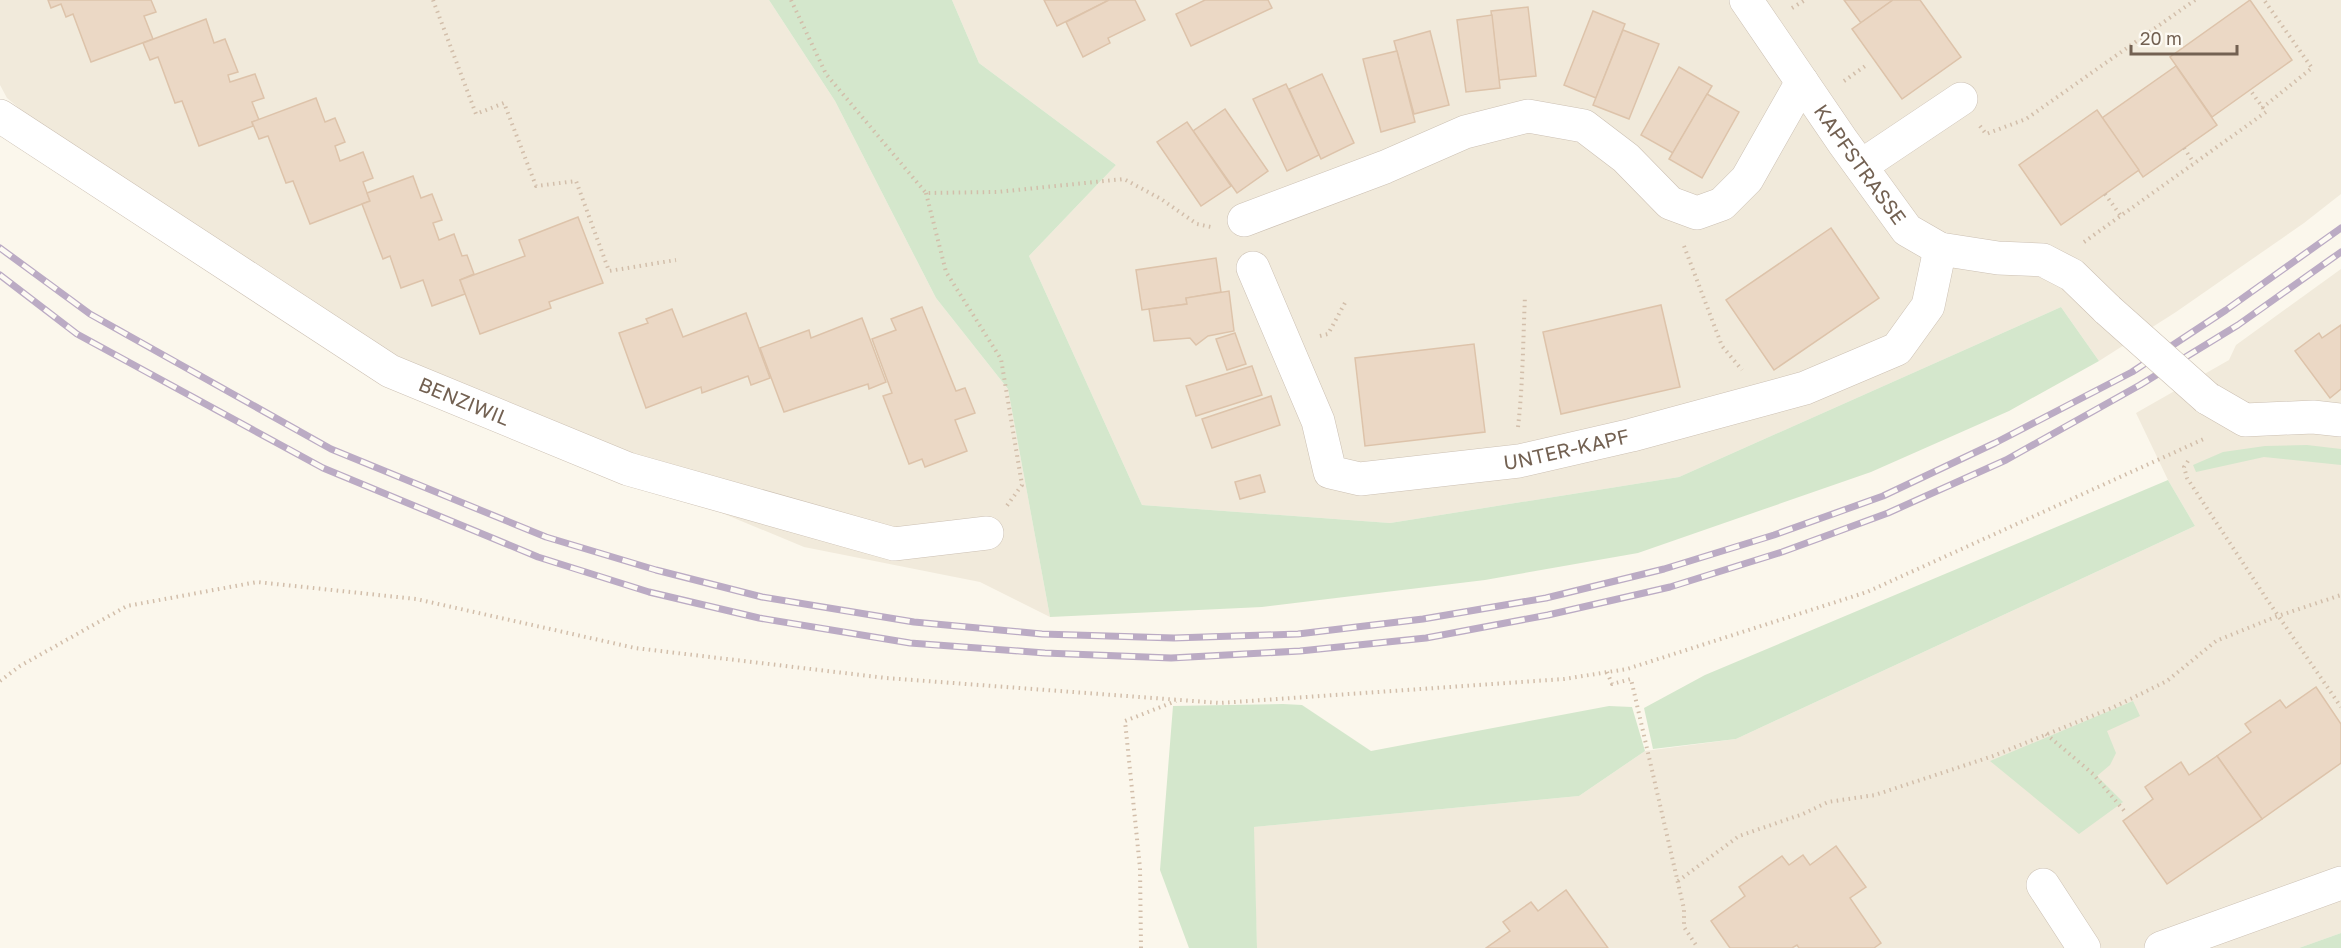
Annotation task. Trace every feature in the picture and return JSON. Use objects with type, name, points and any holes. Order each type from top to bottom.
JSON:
[{"type":"street","name":"KAPFSTRASSE","points":[[1746,0],[1907,230],[1940,249],[1998,258],[2043,260],[2073,275],[2108,310],[2207,398],[2245,420]]},
{"type":"street","points":[[1244,220],[1385,167],[1466,132],[1528,116],[1584,126],[1626,158],[1670,203],[1697,213],[1722,204],[1746,179],[1802,82]]},
{"type":"street","points":[[1861,166],[1961,99]]},
{"type":"street","name":"BENZIWIL","points":[[0,116],[390,371],[628,470],[894,544],[987,533]]},
{"type":"street","name":"UNTER-KAPF","points":[[1253,268],[1318,421],[1330,472],[1360,479],[1513,462],[1630,426],[1805,388],[1897,350],[1928,306],[1940,249]]},
{"type":"street","points":[[2245,420],[2313,417],[2341,420]]},
{"type":"street","points":[[2161,948],[2341,883]]},
{"type":"street","points":[[2043,885],[2084,948]]},
{"type":"path","points":[[434,0],[476,114],[504,103],[536,186],[576,181],[609,271],[676,260]]},
{"type":"path","points":[[791,0],[826,74],[926,194],[946,272],[1001,359],[1022,485],[987,533]]},
{"type":"path","points":[[1961,99],[1986,134],[2026,119],[2196,0]]},
{"type":"path","points":[[2262,108],[2312,68],[2264,0]]},
{"type":"path","points":[[2062,270],[2075,248],[2266,112],[2250,90]]},
{"type":"path","points":[[2184,148],[2194,164]]},
{"type":"path","points":[[926,194],[997,192],[1124,179],[1161,199],[1197,224],[1221,229],[1244,220]]},
{"type":"path","points":[[2105,194],[2121,216]]},
{"type":"path","points":[[1690,211],[1684,244],[1688,259],[1705,297],[1722,346],[1731,359],[1742,368],[1741,375]]},
{"type":"path","points":[[1523,388],[1521,368],[1525,296]]},
{"type":"path","points":[[1284,343],[1328,334],[1346,302]]},
{"type":"path","points":[[0,681],[20,666],[127,606],[257,582],[416,599],[635,648],[886,678],[1220,703],[1564,680],[1627,669],[1868,592],[2245,420]]},
{"type":"path","points":[[2188,461],[2184,467],[2187,477],[2341,708]]},
{"type":"path","points":[[1678,881],[1739,836],[1803,814],[1828,802],[1875,795],[1944,774],[2114,707],[2167,681],[2216,641],[2278,616],[2341,595]]},
{"type":"path","points":[[1607,672],[1612,684],[1631,679],[1684,909],[1684,927],[1698,948]]},
{"type":"path","points":[[1141,948],[1140,867],[1125,721],[1180,700]]},
{"type":"path","points":[[2046,734],[2093,774],[2126,813]]},
{"type":"shaded area","points":[[0,0],[769,0],[835,101],[936,298],[1008,389],[1050,617],[980,582],[804,547],[391,376],[72,153],[7,98],[0,85]]},
{"type":"shaded area","points":[[952,0],[2341,0],[2341,194],[2304,223],[2176,312],[2099,361],[2061,307],[1679,477],[1390,523],[1142,505],[1029,256],[1116,165],[979,63]]},
{"type":"shaded area","points":[[2341,269],[2341,933],[2299,948],[1257,948],[1253,827],[1579,796],[1645,751],[1736,739],[2195,526],[2168,480],[2136,413],[2229,360],[2236,345]]},
{"type":"green space","points":[[769,0],[952,0],[979,63],[1116,165],[1029,256],[1142,505],[1390,523],[1679,477],[2061,307],[2099,361],[2009,411],[1871,472],[1638,553],[1485,580],[1262,607],[1050,617],[1008,389],[936,298],[835,101]]},
{"type":"green space","points":[[2307,445],[2341,449],[2341,465],[2264,457],[2196,472],[2193,465],[2223,452],[2265,446]]},
{"type":"green space","points":[[2168,480],[2195,526],[1736,739],[1653,749],[1644,708],[1705,675]]},
{"type":"green space","points":[[2133,701],[2140,716],[2107,731],[2116,753],[2110,765],[2097,776],[2123,802],[2079,834],[1990,761]]},
{"type":"green space","points":[[1302,705],[1371,751],[1609,706],[1632,707],[1645,751],[1579,796],[1254,827],[1257,948],[1189,948],[1160,870],[1173,706]]},
{"type":"green space","points":[[2341,933],[2341,948],[2299,948]]},
{"type":"building","points":[[48,0],[151,0],[156,12],[144,16],[153,39],[91,62],[73,14],[66,17],[61,4],[51,8]]},
{"type":"building","points":[[1044,0],[1109,0],[1057,26]]},
{"type":"building","points":[[1109,0],[1135,0],[1145,20],[1108,38],[1110,43],[1083,57],[1066,22]]},
{"type":"building","points":[[1205,0],[1268,0],[1272,8],[1191,46],[1176,14]]},
{"type":"building","points":[[1844,0],[1893,0],[1861,23]]},
{"type":"building","points":[[1893,0],[1920,0],[1961,57],[1902,99],[1852,29]]},
{"type":"building","points":[[2250,0],[2292,60],[2212,117],[2170,57]]},
{"type":"building","points":[[1528,7],[1536,76],[1499,80],[1491,11]]},
{"type":"building","points":[[1593,11],[1625,24],[1596,98],[1564,85]]},
{"type":"building","points":[[1492,15],[1500,88],[1466,92],[1457,20]]},
{"type":"building","points":[[206,19],[214,43],[225,39],[238,72],[228,75],[230,82],[255,74],[264,98],[252,102],[259,120],[252,122],[253,126],[199,146],[182,101],[175,103],[158,57],[150,60],[143,43]]},
{"type":"building","points":[[1623,30],[1659,44],[1629,119],[1593,105]]},
{"type":"building","points":[[1430,31],[1449,105],[1414,114],[1394,41]]},
{"type":"building","points":[[1397,51],[1415,122],[1381,132],[1363,59]]},
{"type":"building","points":[[2176,66],[2217,125],[2143,177],[2102,118]]},
{"type":"building","points":[[1679,67],[1712,86],[1673,153],[1641,135]]},
{"type":"building","points":[[1322,74],[1354,143],[1321,159],[1289,89]]},
{"type":"building","points":[[1286,84],[1319,155],[1287,171],[1253,99]]},
{"type":"building","points":[[1707,94],[1739,112],[1702,178],[1669,159]]},
{"type":"building","points":[[316,98],[325,122],[335,118],[345,142],[335,146],[340,161],[363,152],[373,178],[363,182],[370,201],[310,224],[293,181],[286,183],[268,136],[259,139],[252,122]]},
{"type":"building","points":[[1225,109],[1268,171],[1237,193],[1193,131]]},
{"type":"building","points":[[2097,110],[2139,170],[2061,225],[2019,165]]},
{"type":"building","points":[[1187,122],[1231,186],[1201,206],[1157,142]]},
{"type":"building","points":[[413,176],[421,198],[432,194],[442,220],[433,223],[439,240],[454,234],[462,256],[467,255],[474,274],[460,280],[465,294],[432,306],[423,280],[401,288],[390,256],[383,259],[362,204],[370,201],[367,193]]},
{"type":"building","points":[[578,217],[603,283],[549,302],[551,308],[480,334],[460,280],[525,256],[519,240]]},
{"type":"building","points":[[1831,228],[1879,298],[1774,370],[1726,300]]},
{"type":"building","points":[[1216,258],[1221,292],[1186,298],[1187,304],[1142,310],[1136,270]]},
{"type":"building","points":[[1229,291],[1234,331],[1208,336],[1196,345],[1190,338],[1154,341],[1149,309],[1187,304],[1186,298]]},
{"type":"building","points":[[1661,305],[1680,387],[1561,414],[1543,332]]},
{"type":"building","points":[[922,307],[956,391],[965,388],[975,413],[955,420],[967,451],[925,467],[922,459],[909,464],[883,396],[892,393],[872,339],[896,330],[891,319]]},
{"type":"building","points":[[672,309],[683,337],[746,313],[770,378],[751,385],[748,376],[702,393],[701,387],[646,408],[619,333],[648,323],[646,319]]},
{"type":"building","points":[[862,318],[886,382],[869,389],[868,384],[784,412],[760,348],[809,330],[811,338]]},
{"type":"building","points":[[2341,325],[2341,389],[2330,398],[2295,351],[2319,333],[2322,338]]},
{"type":"building","points":[[1235,333],[1246,364],[1227,370],[1216,339]]},
{"type":"building","points":[[1474,344],[1485,432],[1365,446],[1355,358]]},
{"type":"building","points":[[1252,366],[1262,395],[1196,416],[1186,386]]},
{"type":"building","points":[[1271,396],[1280,425],[1212,448],[1202,419]]},
{"type":"building","points":[[1260,475],[1265,492],[1240,499],[1235,482]]},
{"type":"building","points":[[2316,687],[2341,724],[2341,763],[2262,819],[2217,756],[2251,732],[2245,724],[2280,700],[2286,708]]},
{"type":"building","points":[[2217,756],[2262,819],[2167,884],[2123,821],[2153,799],[2145,787],[2181,762],[2189,775]]},
{"type":"building","points":[[1836,846],[1866,887],[1850,898],[1881,943],[1874,948],[1799,948],[1797,945],[1792,948],[1730,948],[1711,921],[1745,896],[1739,887],[1782,856],[1789,865],[1803,855],[1810,865]]},
{"type":"building","points":[[1566,890],[1608,948],[1486,948],[1510,931],[1503,922],[1531,902],[1538,911]]},
{"type":"railway","points":[[0,248],[90,314],[331,449],[546,537],[656,570],[762,597],[914,622],[1042,634],[1174,638],[1298,634],[1423,619],[1546,598],[1664,569],[1774,535],[1883,496],[1995,443],[2132,372],[2226,310],[2341,228]]},
{"type":"railway","points":[[0,275],[77,334],[323,468],[538,557],[649,592],[759,618],[910,643],[1045,653],[1171,658],[1300,651],[1426,638],[1548,615],[1670,587],[1782,552],[1888,513],[2006,460],[2140,385],[2238,325],[2341,252]]}]
